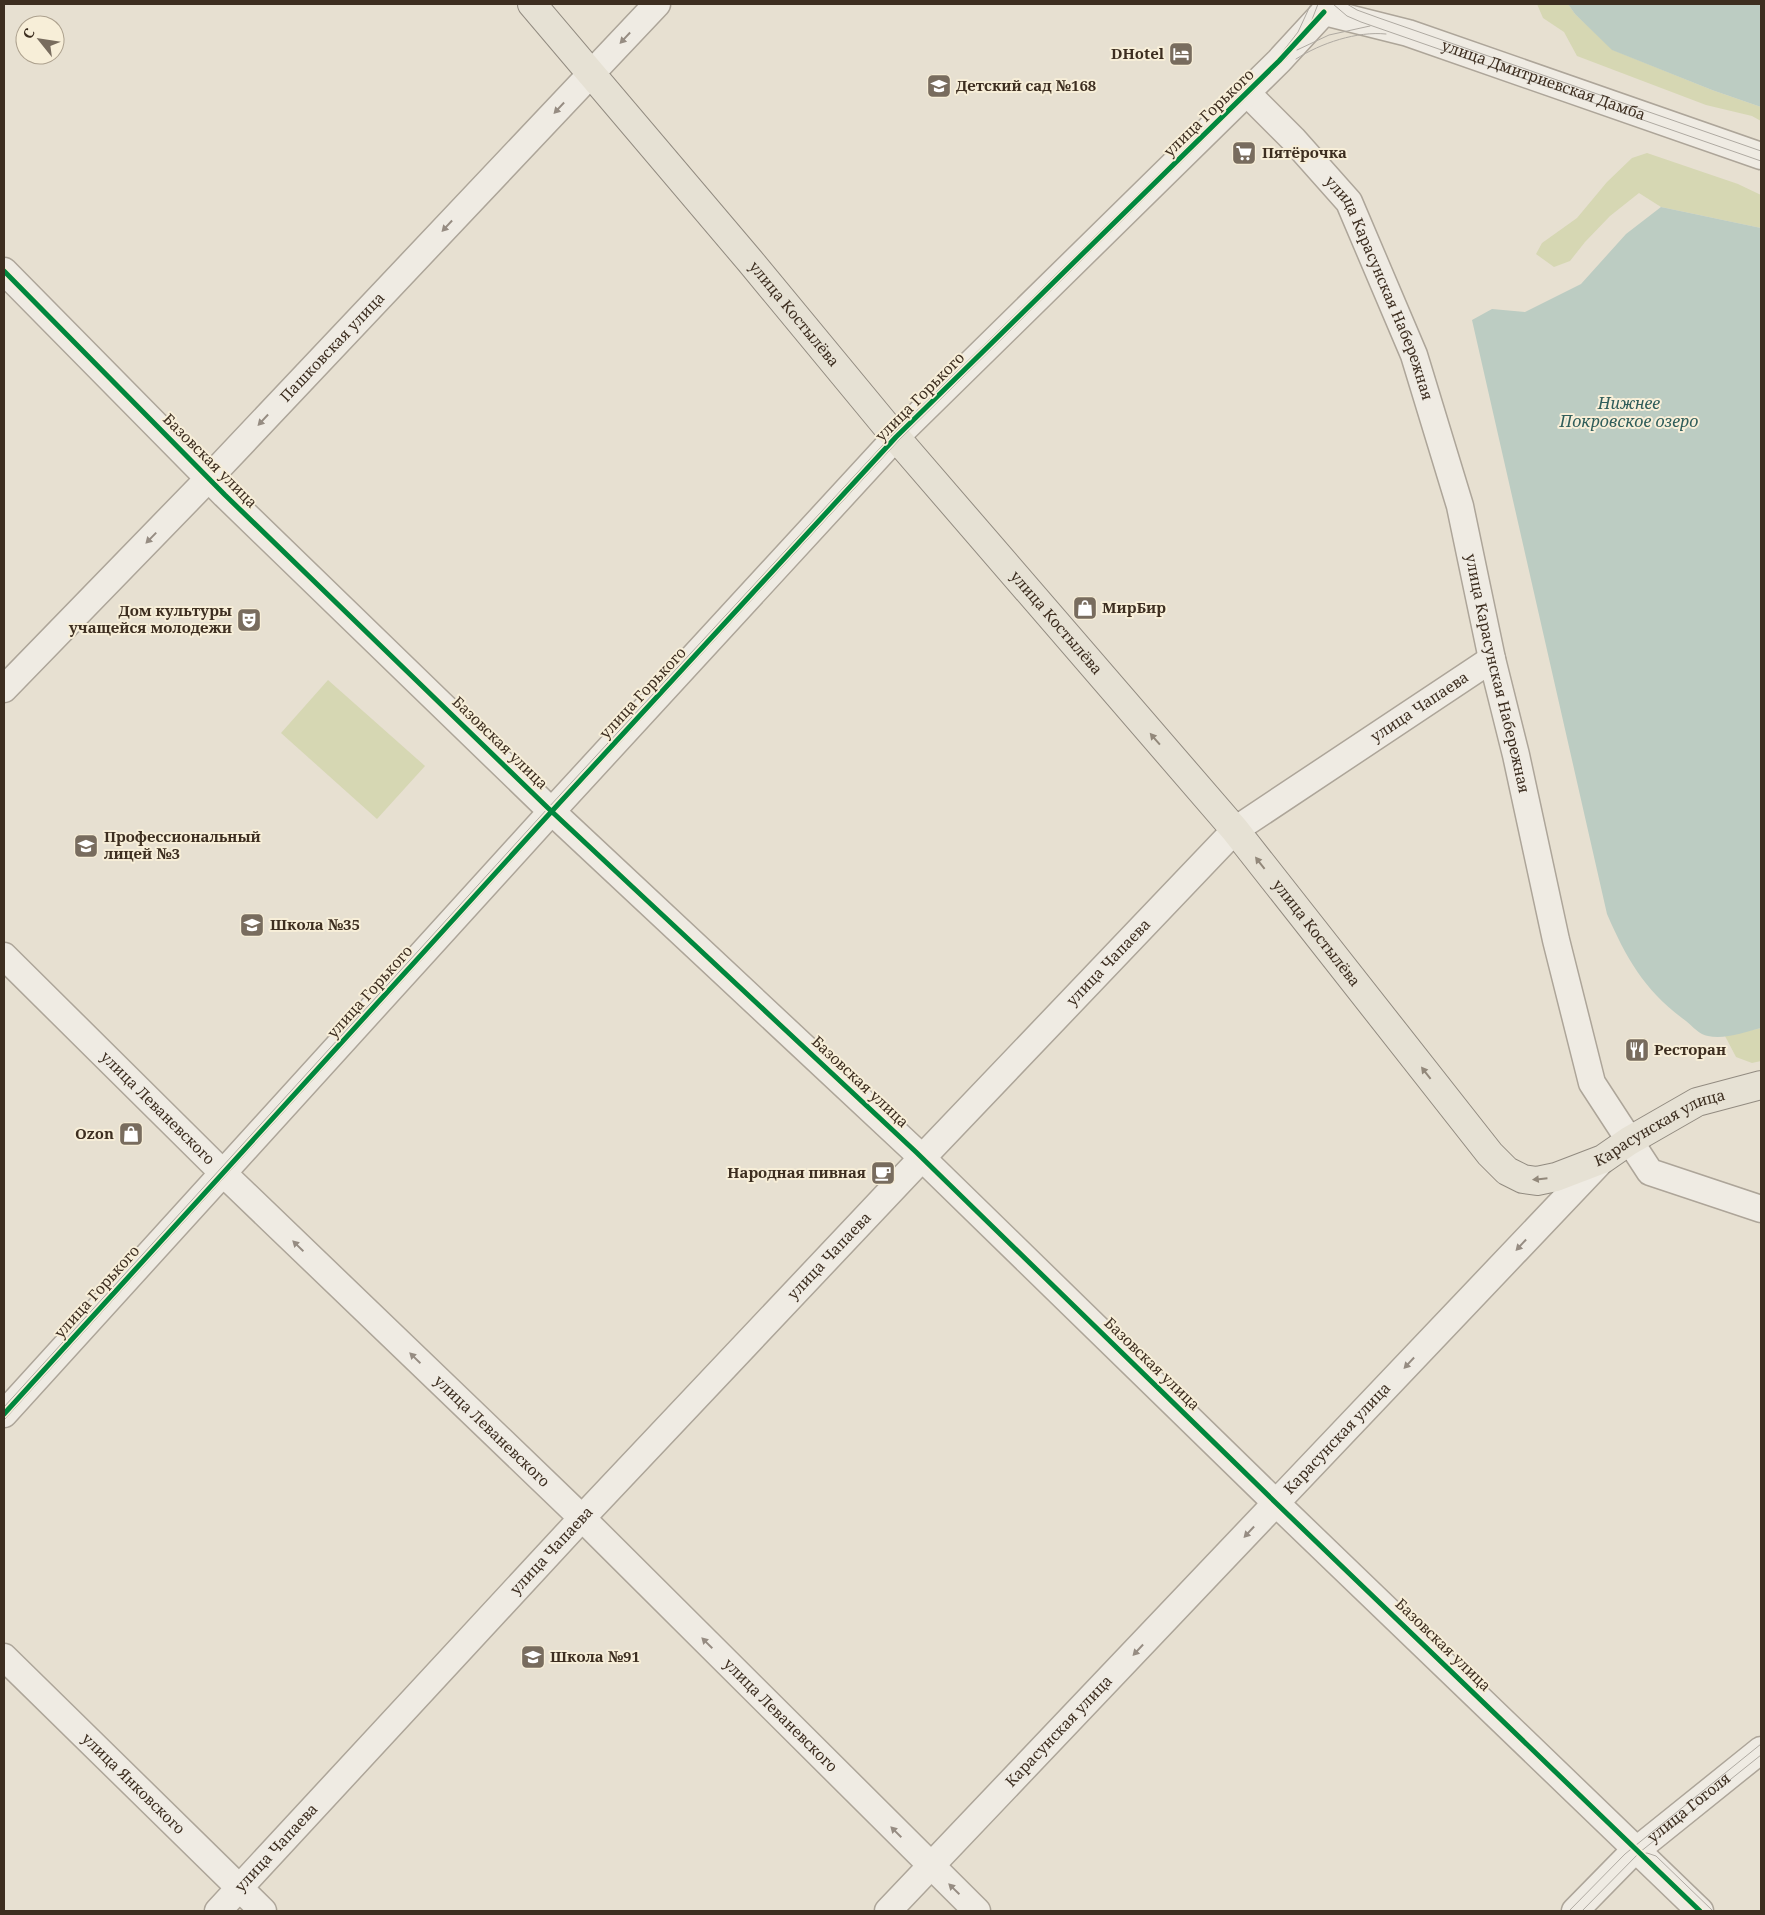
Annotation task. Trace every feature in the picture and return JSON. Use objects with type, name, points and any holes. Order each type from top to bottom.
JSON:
[{"type":"main road","name":"улица Костылёва","points":[[532,4],[592,73],[896,437],[1235,830],[1490,1154],[1507,1171],[1522,1179],[1537,1181],[1556,1177],[1603,1159]]},
{"type":"main road","name":"Карасунская улица","points":[[1603,1159],[1629,1141],[1696,1102],[1761,1085]]},
{"type":"street","name":"Пашковская улица","points":[[4,689],[209,478],[657,4]]},
{"type":"street","name":"улица Горького","points":[[4,1414],[222,1172],[896,437],[1247,93],[1297,42],[1323,8]]},
{"type":"street","name":"улица Дмитриевская Дамба","points":[[1323,8],[1408,33],[1761,156]]},
{"type":"street","name":"улица Карасунская Набережная","points":[[1247,93],[1293,139],[1349,202],[1416,364],[1460,506],[1492,659],[1516,755],[1556,940],[1592,1083],[1650,1172],[1761,1209]]},
{"type":"street","name":"Базовская улица","points":[[4,270],[209,478],[552,811],[922,1158],[1276,1503],[1700,1911]]},
{"type":"street","name":"улица Чапаева","points":[[218,1911],[582,1518],[1235,830],[1492,659]]},
{"type":"street","name":"улица Леваневского","points":[[4,956],[222,1172],[582,1518],[977,1911]]},
{"type":"street","name":"Карасунская улица","points":[[888,1911],[1603,1159]]},
{"type":"street","name":"улица Янковского","points":[[4,1657],[263,1911]]},
{"type":"street","name":"улица Гоголя","points":[[1575,1911],[1637,1849],[1761,1750]]},
{"type":"green space","points":[[1537,4],[1568,4],[1575,14],[1613,50],[1712,90],[1761,107],[1761,121],[1752,116],[1706,105],[1577,56],[1564,32],[1543,18]]},
{"type":"green space","points":[[1647,153],[1738,184],[1761,195],[1761,228],[1661,207],[1639,193],[1610,216],[1570,261],[1554,267],[1536,254],[1542,243],[1577,218],[1607,182],[1632,158]]},
{"type":"green space","points":[[328,680],[425,766],[377,819],[281,733]]},
{"type":"green space","points":[[1761,1028],[1761,1061],[1752,1063],[1736,1057],[1725,1036]]},
{"type":"water","points":[[1568,4],[1761,4],[1761,107],[1712,90],[1612,50],[1575,14]]},
{"type":"water","name":"Нижнее Покровское озеро","points":[[1661,207],[1761,228],[1761,1028],[1721,1037],[1708,1036],[1699,1032],[1659,998],[1630,960],[1607,914],[1472,320],[1492,309],[1525,312],[1581,284],[1626,234]]},
{"type":"tram line","points":[[1277,59],[1298,32],[1311,4]]},
{"type":"tram line","points":[[4,1420],[554,814],[899,440],[1287,58],[1308,30],[1318,4]]},
{"type":"tram line","points":[[1333,4],[1347,16],[1361,22],[1761,161]]},
{"type":"tram line","points":[[1347,4],[1379,18],[1761,151]]},
{"type":"tram line","points":[[1297,50],[1329,35],[1370,26]]},
{"type":"tram line","points":[[1296,59],[1340,39],[1363,34],[1386,34]]},
{"type":"tram line","points":[[4,1407],[548,808],[893,434],[1263,72]]},
{"type":"tram line","points":[[1569,1911],[1625,1854],[1761,1744]]},
{"type":"tram line","points":[[1582,1911],[1640,1852],[1761,1755]]},
{"type":"tram line","points":[[1637,1855],[1647,1853],[1656,1856],[1713,1911]]},
{"type":"cycle path","points":[[4,1414],[541,823],[896,437],[1279,61],[1324,12]]},
{"type":"cycle path","points":[[4,271],[225,495],[548,808],[916,1152],[1276,1503],[1700,1911]]},
{"type":"place","name":"DHotel","points":[[1181,54]]},
{"type":"place","name":"Детский сад №168","points":[[939,86]]},
{"type":"place","name":"Пятёрочка","points":[[1244,153]]},
{"type":"place","name":"МирБир","points":[[1085,608]]},
{"type":"place","name":"Дом культуры учащейся молодежи","points":[[249,620]]},
{"type":"place","name":"Профессиональный лицей №3","points":[[86,846]]},
{"type":"place","name":"Школа №35","points":[[252,925]]},
{"type":"place","name":"Ресторан","points":[[1637,1050]]},
{"type":"place","name":"Ozon","points":[[131,1134]]},
{"type":"place","name":"Народная пивная","points":[[883,1173]]},
{"type":"place","name":"Школа №91","points":[[533,1657]]}]
